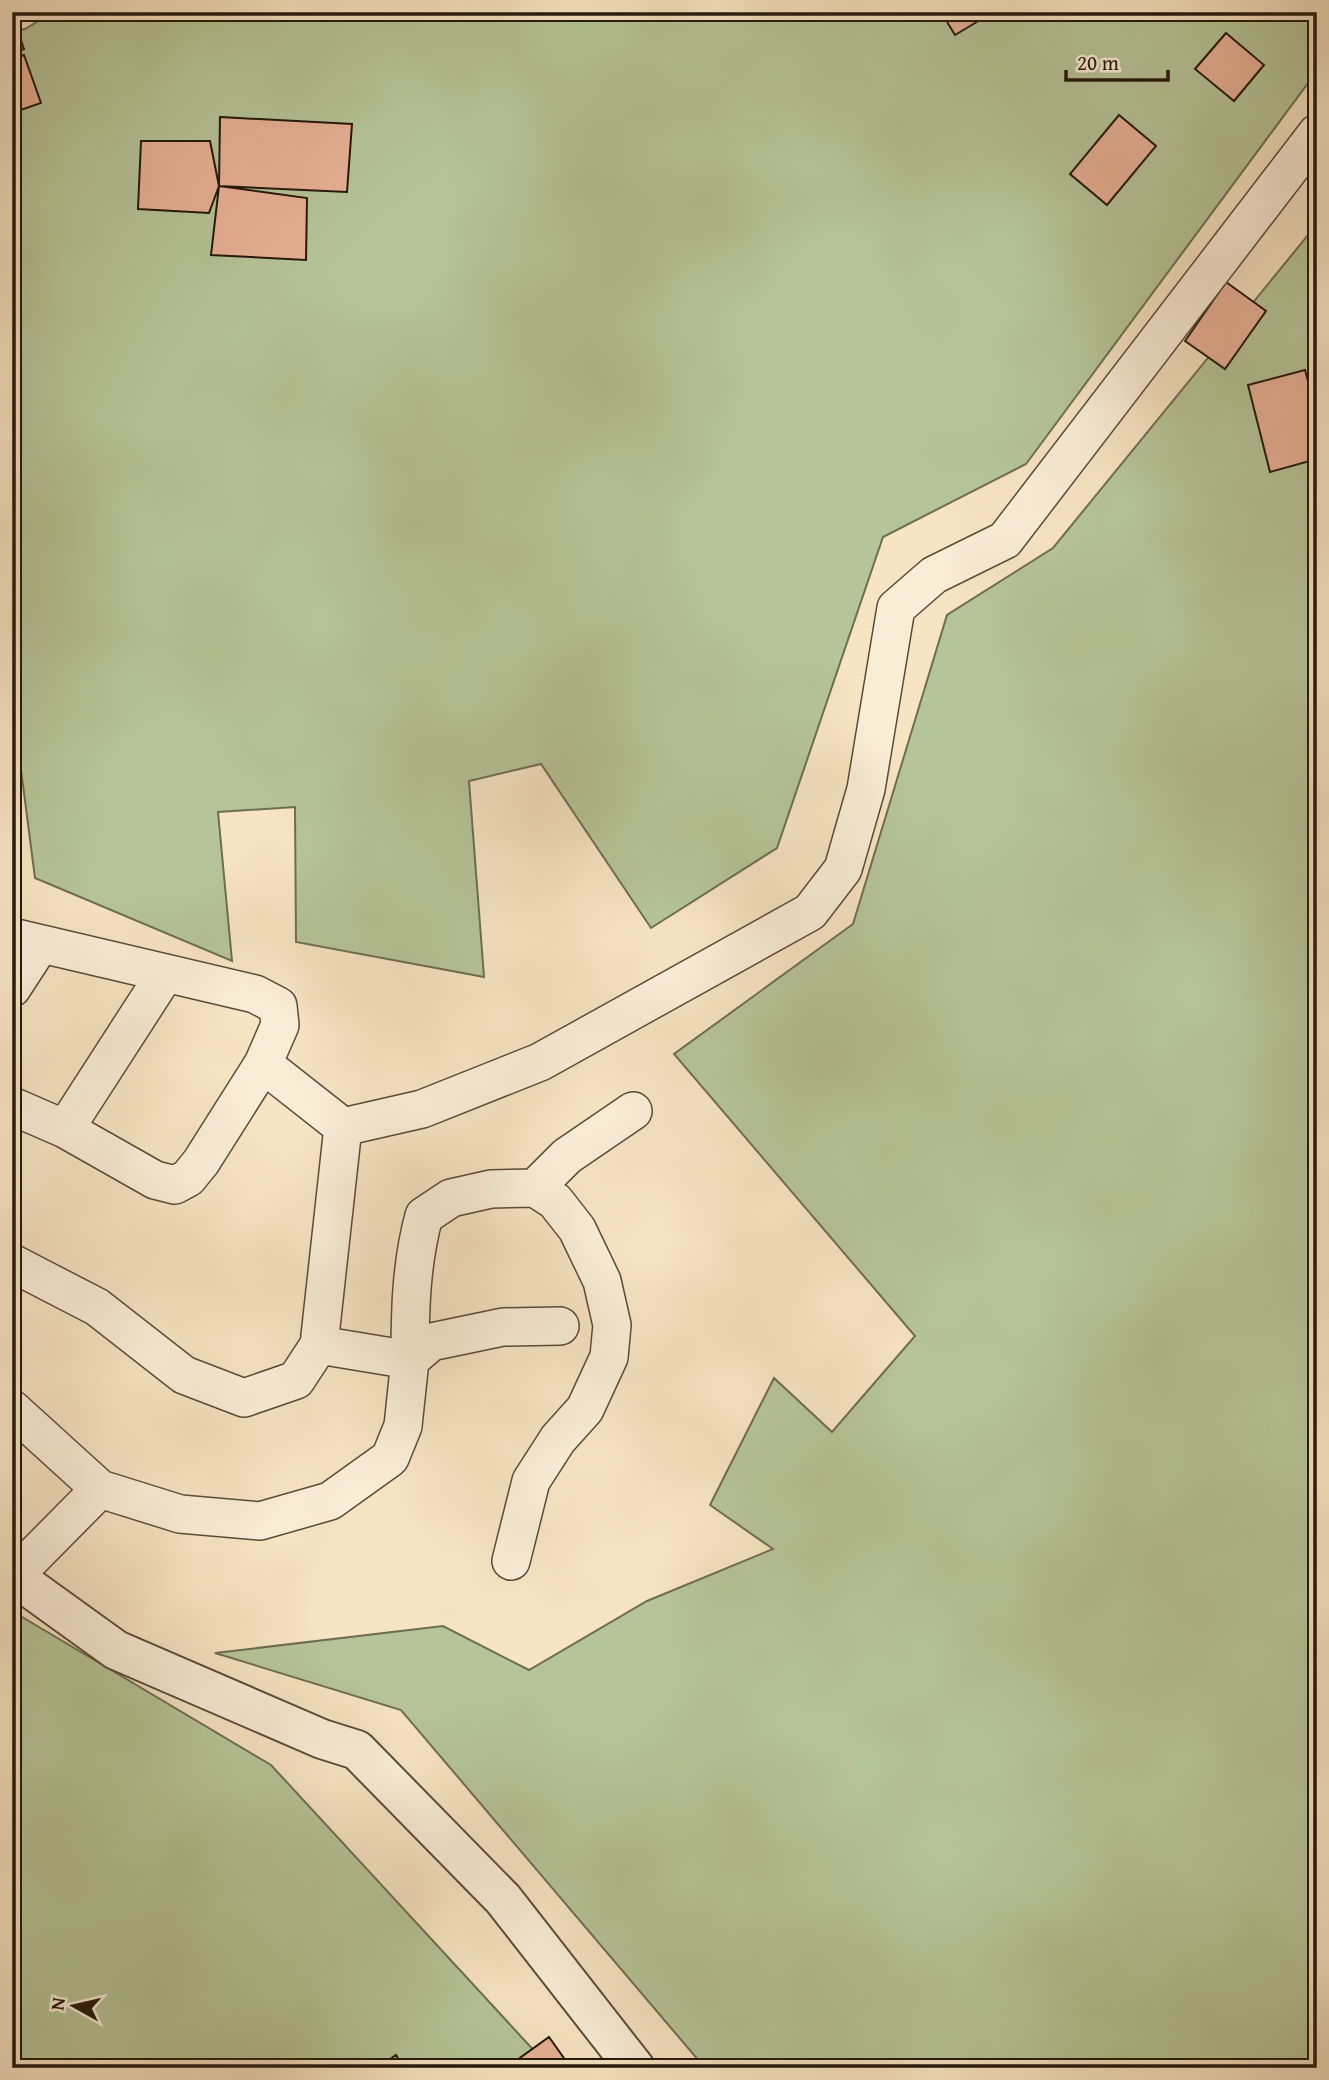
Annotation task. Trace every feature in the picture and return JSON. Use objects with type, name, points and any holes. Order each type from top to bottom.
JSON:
[{"type":"street","points":[[343,1127],[422,1109],[540,1062],[810,912],[842,869],[866,789],[896,608],[934,575],[1005,540],[1317,133]]},
{"type":"street","points":[[12,988],[26,941],[255,994],[278,1006],[280,1025],[263,1064],[201,1161],[188,1178],[176,1185],[155,1180],[65,1129],[12,1106]]},
{"type":"street","points":[[65,1129],[165,974]]},
{"type":"street","points":[[263,1064],[343,1127]]},
{"type":"street","points":[[535,1188],[567,1157],[633,1111]]},
{"type":"street","points":[[12,1263],[96,1307],[184,1374],[244,1398],[296,1380],[318,1345],[343,1127]]},
{"type":"street","points":[[12,1409],[100,1489],[180,1514],[260,1521],[330,1501],[390,1458],[403,1426],[410,1360],[410,1308],[416,1245],[425,1216],[451,1198],[491,1189],[535,1188],[555,1201],[578,1229],[602,1282],[612,1325],[609,1357],[585,1409],[558,1439],[531,1481],[510,1561]]},
{"type":"street","points":[[318,1345],[410,1360],[431,1342],[503,1327],[560,1326]]},
{"type":"street","points":[[100,1489],[13,1576],[116,1650],[322,1739],[357,1750],[503,1899],[635,2068]]},
{"type":"green space","points":[[53,12],[1317,12],[1317,71],[1026,464],[883,537],[777,848],[651,928],[541,764],[469,781],[484,977],[296,942],[295,807],[218,812],[232,961],[35,878],[12,700],[12,31],[25,29]]},
{"type":"green space","points":[[1317,224],[1317,2068],[705,2068],[401,1710],[215,1653],[443,1626],[529,1670],[647,1601],[773,1549],[710,1505],[774,1378],[832,1432],[915,1336],[674,1054],[853,924],[947,615],[1053,548]]},
{"type":"green space","points":[[12,1611],[271,1765],[550,2068],[12,2068]]},
{"type":"building","points":[[941,12],[974,12],[980,20],[955,35]]},
{"type":"building","points":[[15,22],[24,49],[12,53],[12,23]]},
{"type":"building","points":[[1226,33],[1264,65],[1234,101],[1195,69]]},
{"type":"building","points":[[24,55],[41,103],[12,113],[12,59]]},
{"type":"building","points":[[1119,115],[1156,146],[1107,205],[1070,174]]},
{"type":"building","points":[[220,117],[352,124],[347,192],[219,186]]},
{"type":"building","points":[[141,141],[210,141],[219,186],[209,213],[138,209]]},
{"type":"building","points":[[219,186],[307,198],[306,260],[211,255]]},
{"type":"building","points":[[1226,282],[1266,311],[1225,369],[1185,341]]},
{"type":"building","points":[[1305,370],[1317,414],[1317,459],[1270,472],[1248,385]]},
{"type":"building","points":[[549,2037],[571,2068],[506,2068]]},
{"type":"building","points":[[396,2055],[404,2068],[377,2068]]}]
